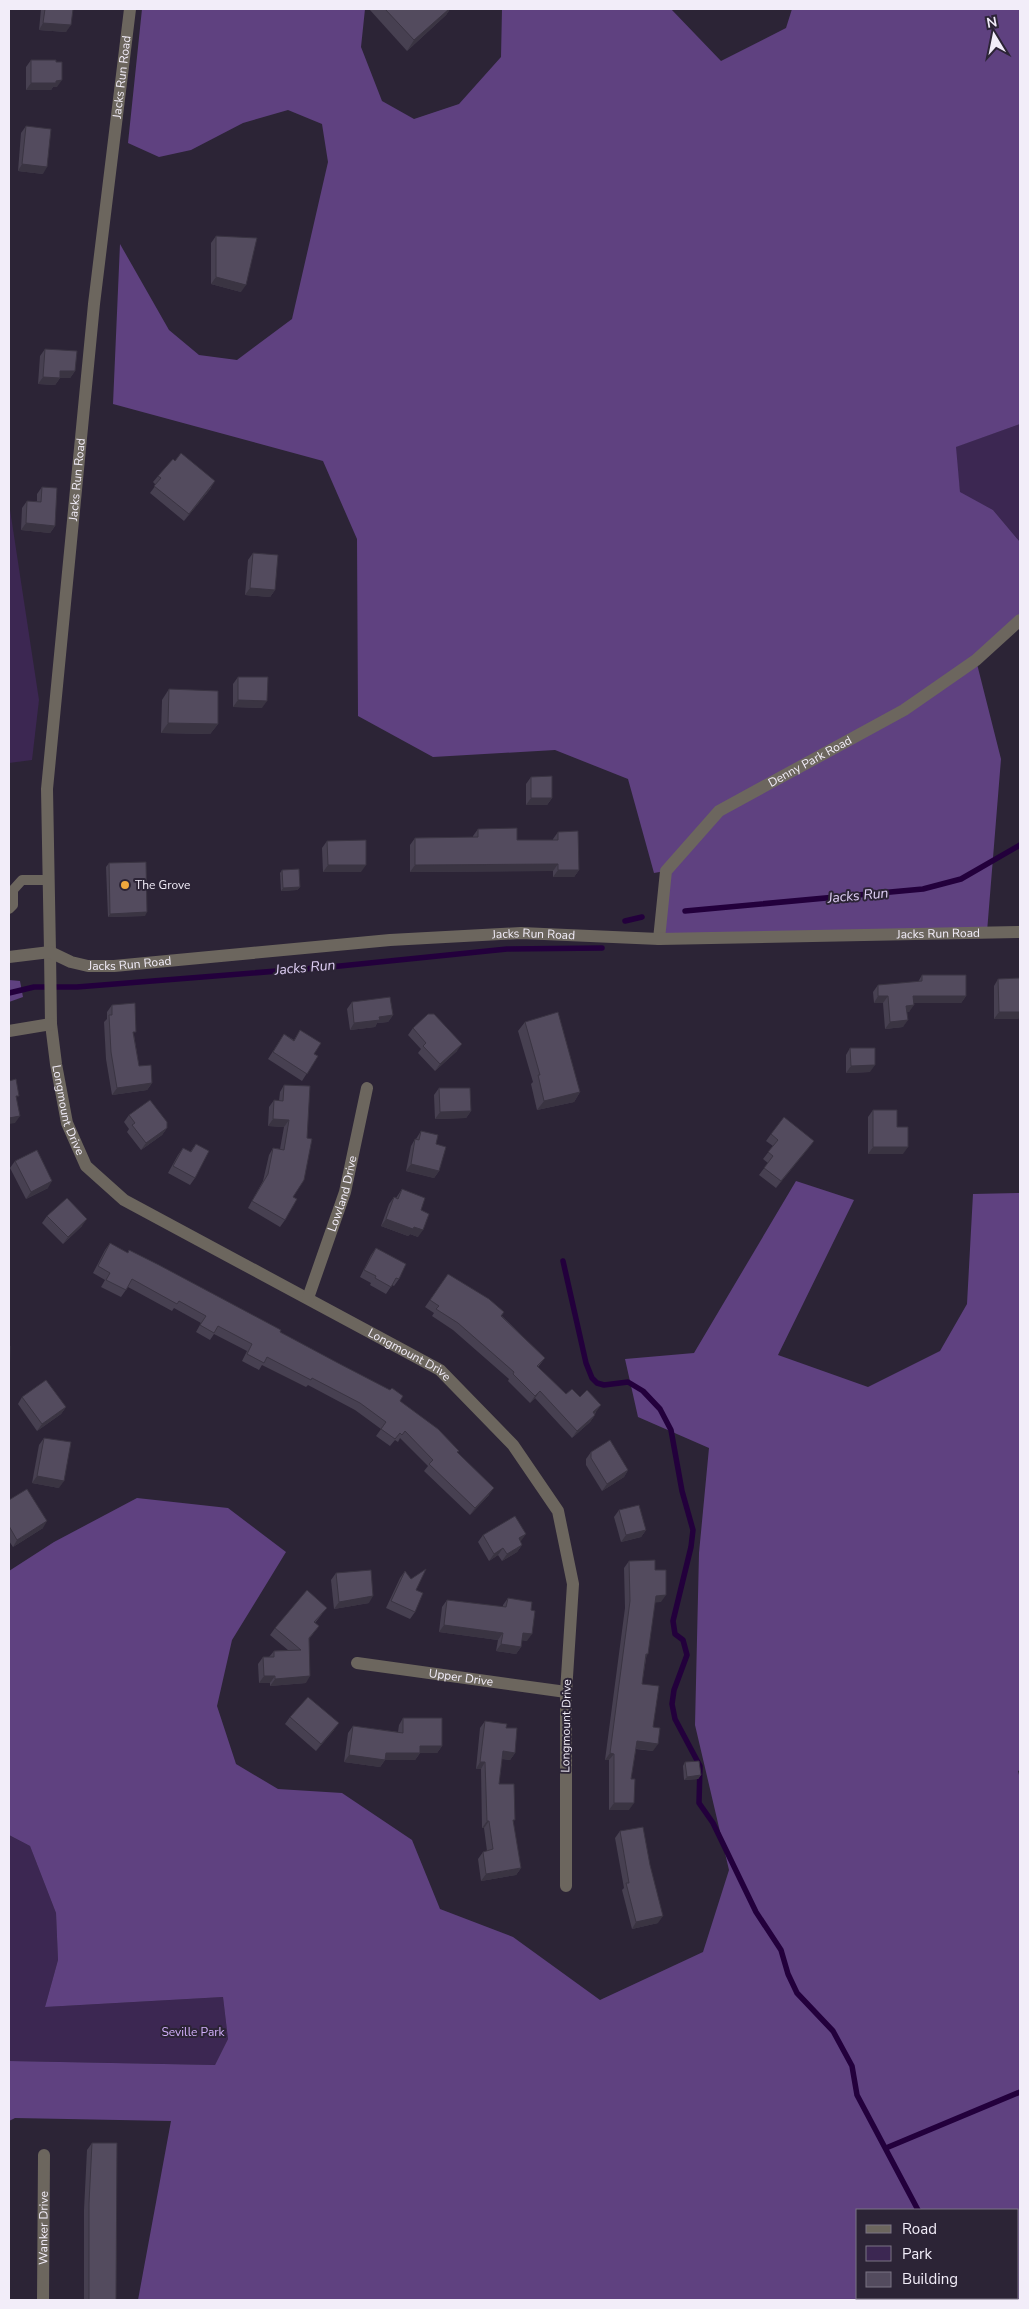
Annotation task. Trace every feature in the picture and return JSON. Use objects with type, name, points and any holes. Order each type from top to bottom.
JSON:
[{"type":"street","name":"Jacks Run Road","points":[[130,9],[94,304],[48,779],[50,952],[72,962],[88,966],[114,966],[390,940],[493,934],[521,933],[658,939],[1020,932]]},
{"type":"street","name":"Denny Park Road","points":[[658,939],[666,871],[719,811],[904,710],[976,660],[1020,620]]},
{"type":"street","points":[[9,957],[50,952]]},
{"type":"street","name":"Longmount Drive","points":[[50,952],[51,1024],[56,1064],[67,1123],[86,1166],[124,1200],[440,1370],[513,1444],[558,1511],[573,1584],[566,1692],[566,1886]]},
{"type":"street","points":[[9,1031],[51,1024]]},
{"type":"street","name":"Lowland Drive","points":[[308,1298],[346,1192],[367,1088]]},
{"type":"street","name":"Upper Drive","points":[[358,1663],[566,1692]]},
{"type":"street","name":"Wanker Drive","points":[[43,2300],[44,2154]]},
{"type":"lane","points":[[9,909],[13,905],[12,890],[22,880],[49,880]]},
{"type":"green space","points":[[1020,424],[1020,542],[993,510],[960,493],[955,447]]},
{"type":"green space","points":[[9,503],[39,700],[32,760],[9,763]]},
{"type":"green space","name":"Seville Park","points":[[9,1835],[30,1846],[56,1913],[58,1960],[45,2007],[223,1997],[228,2039],[215,2065],[9,2061]]},
{"type":"shaded area","points":[[142,9],[365,9],[361,47],[382,101],[414,119],[459,104],[501,57],[502,9],[671,9],[721,61],[786,28],[792,9],[1020,9],[1020,424],[956,447],[960,492],[993,510],[1020,542],[1020,620],[976,660],[1001,759],[987,932],[659,939],[665,871],[654,873],[628,779],[555,750],[433,757],[358,716],[357,539],[323,461],[113,404],[120,244],[169,330],[199,355],[237,360],[292,319],[328,162],[322,124],[288,110],[243,123],[191,150],[159,157],[128,143]]},
{"type":"shaded area","points":[[9,980],[20,981],[23,997],[9,1002]]},
{"type":"shaded area","points":[[796,1181],[854,1200],[778,1355],[868,1387],[940,1351],[967,1304],[973,1194],[1020,1193],[1020,1770],[1018,1771],[1020,1779],[1020,2300],[138,2300],[171,2121],[15,2118],[9,2121],[9,2061],[215,2065],[228,2039],[223,1997],[45,2007],[58,1960],[56,1913],[30,1846],[9,1835],[9,1571],[54,1542],[137,1498],[228,1508],[286,1552],[232,1640],[217,1706],[236,1764],[278,1789],[342,1793],[412,1840],[440,1909],[513,1937],[600,2000],[703,1952],[729,1870],[695,1725],[699,1553],[709,1448],[638,1417],[625,1359],[694,1353]]},
{"type":"building","points":[[45,9],[73,9],[71,25],[43,23]]},
{"type":"building","points":[[385,9],[449,9],[414,40]]},
{"type":"building","points":[[31,60],[56,60],[56,62],[62,62],[62,80],[56,81],[56,83],[31,83]]},
{"type":"building","points":[[26,126],[51,129],[47,167],[22,164]]},
{"type":"building","points":[[216,236],[257,238],[246,285],[216,277]]},
{"type":"building","points":[[45,349],[77,351],[75,371],[60,371],[60,378],[43,377]]},
{"type":"building","points":[[181,453],[215,481],[189,514],[154,486],[161,478],[158,476]]},
{"type":"building","points":[[42,487],[57,488],[55,526],[26,523],[27,501],[41,502]]},
{"type":"building","points":[[253,553],[278,555],[275,590],[250,588]]},
{"type":"building","points":[[238,677],[268,677],[267,701],[238,700]]},
{"type":"building","points":[[169,689],[218,691],[218,724],[168,723]]},
{"type":"building","points":[[552,776],[552,798],[531,798],[531,777]]},
{"type":"building","points":[[517,828],[517,840],[558,840],[558,832],[578,831],[579,870],[558,870],[558,864],[415,865],[415,838],[478,837],[478,829]]},
{"type":"building","points":[[366,840],[366,865],[328,865],[327,841]]},
{"type":"building","name":"The Grove","points":[[146,862],[147,912],[110,914],[109,863]]},
{"type":"building","points":[[299,869],[300,887],[283,888],[282,870]]},
{"type":"building","points":[[922,975],[966,975],[966,996],[913,996],[914,1005],[906,1006],[908,1020],[890,1022],[888,996],[878,996],[878,985],[922,981]]},
{"type":"building","points":[[1020,978],[1020,1012],[999,1012],[998,979]]},
{"type":"building","points":[[390,997],[393,1015],[379,1017],[380,1020],[354,1023],[352,1002]]},
{"type":"building","points":[[135,1003],[136,1032],[133,1032],[139,1066],[151,1065],[152,1083],[117,1088],[111,1052],[109,1015],[112,1015],[112,1005]]},
{"type":"building","points":[[558,1012],[580,1092],[544,1101],[538,1075],[540,1075],[525,1022]]},
{"type":"building","points":[[428,1014],[434,1014],[462,1044],[440,1064],[423,1046],[426,1043],[413,1028]]},
{"type":"building","points":[[300,1030],[321,1043],[314,1054],[318,1056],[307,1074],[273,1052],[284,1034],[294,1041]]},
{"type":"building","points":[[850,1048],[875,1048],[875,1065],[851,1066]]},
{"type":"building","points":[[16,1079],[19,1096],[16,1096],[20,1116],[9,1118],[9,1081]]},
{"type":"building","points":[[284,1085],[310,1086],[307,1138],[312,1139],[304,1180],[293,1197],[297,1199],[285,1220],[252,1201],[268,1174],[273,1148],[284,1150],[289,1120],[273,1119],[274,1100],[283,1101]]},
{"type":"building","points":[[439,1088],[470,1088],[471,1111],[440,1112]]},
{"type":"building","points":[[150,1100],[167,1122],[167,1128],[146,1143],[132,1125],[135,1123],[129,1115]]},
{"type":"building","points":[[873,1110],[897,1110],[897,1127],[908,1127],[908,1147],[873,1147]]},
{"type":"building","points":[[784,1117],[814,1141],[781,1181],[764,1168],[773,1156],[768,1152],[778,1140],[771,1134]]},
{"type":"building","points":[[421,1131],[438,1135],[436,1144],[446,1147],[439,1171],[411,1164],[415,1139],[419,1140]]},
{"type":"building","points":[[196,1144],[209,1151],[195,1178],[173,1166],[183,1148],[191,1152]]},
{"type":"building","points":[[37,1150],[52,1181],[31,1192],[15,1161]]},
{"type":"building","points":[[402,1189],[425,1198],[421,1210],[429,1214],[423,1230],[414,1227],[413,1229],[386,1219],[394,1197],[398,1199]]},
{"type":"building","points":[[67,1198],[87,1219],[68,1237],[47,1216]]},
{"type":"building","points":[[110,1243],[128,1253],[129,1250],[159,1265],[281,1330],[280,1332],[338,1363],[390,1390],[392,1388],[403,1396],[400,1401],[438,1429],[459,1451],[457,1452],[494,1488],[475,1508],[429,1464],[433,1460],[405,1431],[402,1435],[400,1433],[395,1439],[381,1429],[386,1422],[360,1403],[267,1357],[264,1363],[247,1354],[252,1344],[218,1326],[214,1333],[200,1325],[206,1316],[179,1301],[177,1304],[132,1279],[126,1290],[106,1280],[110,1273],[98,1266]]},
{"type":"building","points":[[376,1248],[406,1264],[399,1279],[396,1278],[391,1287],[364,1270]]},
{"type":"building","points":[[448,1274],[489,1299],[504,1312],[501,1316],[545,1358],[537,1366],[566,1394],[572,1389],[580,1397],[587,1390],[601,1405],[593,1412],[595,1415],[577,1431],[540,1391],[535,1396],[513,1374],[514,1372],[458,1323],[436,1309],[439,1306],[430,1300]]},
{"type":"building","points":[[9,1345],[10,1346],[9,1382]]},
{"type":"building","points":[[46,1380],[66,1407],[42,1424],[22,1397]]},
{"type":"building","points":[[44,1438],[71,1442],[64,1481],[37,1476]]},
{"type":"building","points":[[610,1440],[628,1470],[607,1484],[591,1458],[591,1452]]},
{"type":"building","points":[[27,1489],[47,1521],[17,1540],[9,1526],[9,1500]]},
{"type":"building","points":[[639,1505],[646,1530],[626,1535],[619,1510]]},
{"type":"building","points":[[515,1516],[526,1534],[519,1538],[522,1545],[507,1554],[503,1548],[494,1554],[483,1535]]},
{"type":"building","points":[[655,1560],[655,1570],[666,1570],[666,1595],[656,1596],[642,1684],[659,1686],[653,1727],[660,1728],[658,1744],[637,1741],[631,1779],[635,1779],[634,1803],[614,1803],[614,1754],[610,1753],[630,1601],[629,1561]]},
{"type":"building","points":[[426,1569],[416,1590],[423,1593],[415,1612],[391,1601],[405,1571],[411,1579]]},
{"type":"building","points":[[371,1570],[373,1596],[339,1602],[336,1573]]},
{"type":"building","points":[[307,1590],[327,1608],[314,1622],[319,1626],[309,1638],[310,1676],[275,1679],[275,1676],[264,1676],[263,1657],[274,1657],[274,1651],[301,1650],[275,1628]]},
{"type":"building","points":[[508,1598],[532,1602],[531,1610],[535,1611],[532,1634],[523,1633],[521,1647],[501,1644],[503,1633],[444,1625],[447,1600],[506,1607]]},
{"type":"building","points":[[308,1697],[339,1723],[321,1744],[290,1717]]},
{"type":"building","points":[[403,1718],[442,1718],[442,1746],[420,1746],[420,1753],[386,1753],[385,1760],[349,1755],[353,1726],[403,1733]]},
{"type":"building","points":[[485,1721],[507,1724],[506,1728],[517,1728],[515,1753],[503,1751],[499,1784],[514,1784],[515,1820],[513,1820],[521,1868],[486,1874],[483,1852],[493,1849],[489,1821],[487,1821],[485,1762],[480,1762]]},
{"type":"building","points":[[699,1761],[701,1775],[687,1777],[685,1762]]},
{"type":"building","points":[[643,1827],[650,1865],[663,1916],[636,1922],[626,1883],[629,1883],[620,1831]]},
{"type":"building","points":[[92,2143],[117,2143],[116,2300],[89,2300],[89,2203]]},
{"type":"waterway","name":"Jacks Run","points":[[685,911],[923,889],[961,879],[1020,845]]},
{"type":"waterway","name":"Jacks Run","points":[[625,921],[642,917]]},
{"type":"waterway","name":"Jacks Run","points":[[9,993],[34,987],[77,987],[340,966],[507,949],[602,948]]},
{"type":"waterway","points":[[563,1261],[586,1363],[592,1378],[597,1383],[604,1385],[628,1382],[643,1391],[660,1409],[671,1430],[682,1491],[693,1530],[691,1547],[673,1621],[675,1634],[683,1640],[687,1655],[674,1690],[672,1704],[675,1719],[700,1766],[699,1803],[713,1823],[756,1912],[781,1950],[788,1974],[797,1993],[833,2031],[852,2066],[857,2095],[917,2209]]},
{"type":"waterway","points":[[886,2148],[1020,2092]]},
{"type":"place","name":"The Grove","points":[[125,885]]}]
